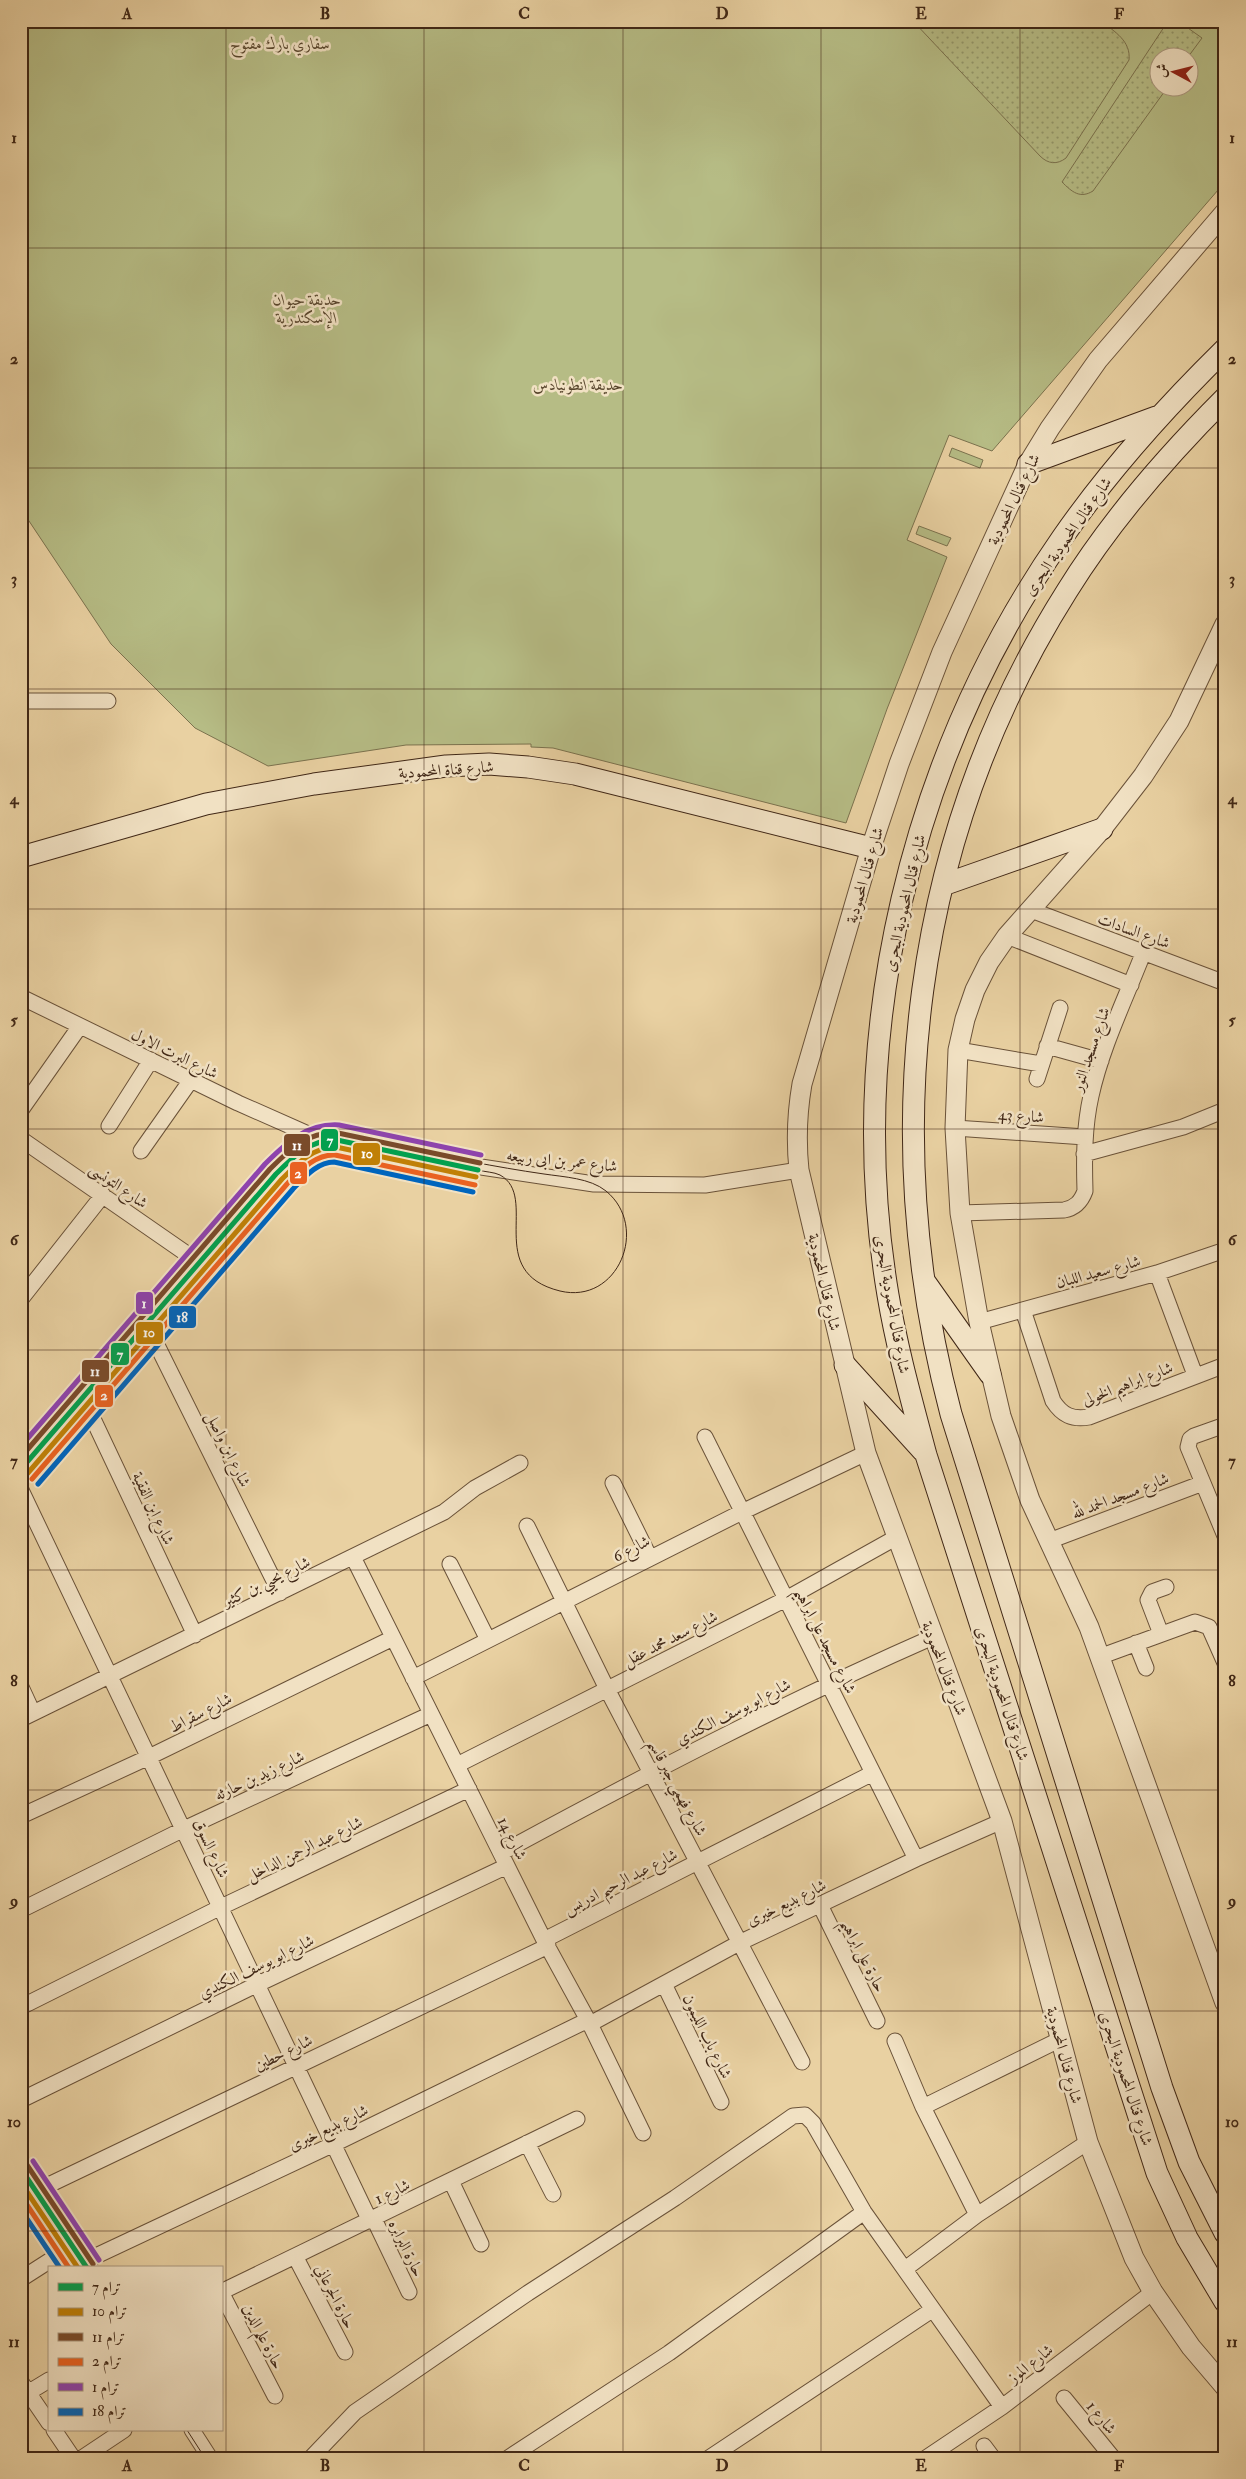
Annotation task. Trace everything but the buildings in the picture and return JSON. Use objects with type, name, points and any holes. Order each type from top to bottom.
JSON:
[{"type":"main road","name":"شارع قنال المحمودية البحرى","points":[[1225,349],[1159,416],[1125,455],[1062,538],[1000,639],[965,711],[946,757],[917,842],[902,899],[884,997],[879,1047],[875,1146],[877,1196],[888,1295],[904,1376],[926,1455],[1157,2173],[1187,2238],[1225,2302]]},
{"type":"main road","name":"شارع قنال المحمودية البحرى","points":[[1225,398],[1126,507],[1067,590],[1041,634],[1005,704],[964,810],[943,885],[928,950],[921,997],[913,1092],[914,1187],[922,1278],[934,1346],[951,1414],[1162,2088],[1190,2162],[1225,2233]]},
{"type":"main road","points":[[1028,464],[1159,416]]},
{"type":"main road","name":"شارع قناة المحمودية","points":[[21,857],[237,796],[446,766],[489,764],[528,766],[575,774],[871,848]]},
{"type":"main road","points":[[943,885],[1102,829]]},
{"type":"main road","points":[[922,1278],[990,1374]]},
{"type":"main road","points":[[845,1365],[926,1455]]},
{"type":"street","name":"شارع قنال المحمودية","points":[[1225,212],[1098,360],[1028,464],[942,652],[899,764],[871,848],[802,1084],[797,1122],[799,1170],[866,1453],[1002,1821],[1088,2142],[1134,2258],[1153,2292],[1191,2347],[1225,2387]]},
{"type":"street","points":[[1224,2001],[1077,1598],[1049,1541],[1014,1459],[990,1374],[979,1322],[960,1213],[955,1128],[958,1050],[965,1019],[975,990],[989,962],[1007,936],[1102,829],[1143,776],[1179,721],[1225,624]]},
{"type":"street","points":[[21,701],[108,701]]},
{"type":"street","name":"شارع السادات","points":[[1031,910],[1225,983]]},
{"type":"street","points":[[1007,936],[1131,985]]},
{"type":"street","name":"شارع مسجد النور","points":[[960,1213],[1064,1210],[1078,1204],[1085,1191],[1085,1137],[1091,1095],[1101,1061],[1144,952]]},
{"type":"street","name":"شارع البرت الاول","points":[[21,997],[190,1080],[315,1137]]},
{"type":"street","points":[[958,1050],[1039,1072],[1060,1008]]},
{"type":"street","points":[[21,1110],[80,1026]]},
{"type":"street","points":[[1048,1046],[1101,1061]]},
{"type":"street","points":[[108,1126],[151,1060]]},
{"type":"street","points":[[141,1151],[190,1080]]},
{"type":"street","points":[[1084,1154],[1183,1127],[1225,1110]]},
{"type":"street","name":"شارع 43","points":[[955,1128],[1085,1137]]},
{"type":"street","name":"شارع عمر بن ابى ربيعه","points":[[315,1137],[325,1135],[448,1162],[594,1184],[705,1185],[799,1170]]},
{"type":"street","points":[[22,1463],[272,1173],[315,1137]]},
{"type":"street","name":"شارع التونسى","points":[[21,1139],[197,1261]]},
{"type":"street","points":[[21,1299],[103,1195]]},
{"type":"street","name":"شارع سعيد اللبان","points":[[979,1322],[1157,1273],[1225,1250]]},
{"type":"street","points":[[1157,1273],[1195,1376]]},
{"type":"street","name":"شارع ابراهيم الخولى","points":[[1023,1310],[1053,1401],[1059,1410],[1068,1416],[1079,1419],[1089,1418],[1225,1365]]},
{"type":"street","name":"شارع ابن واصل","points":[[145,1321],[280,1594]]},
{"type":"street","name":"شارع ابن الفقية","points":[[80,1397],[86,1404],[194,1635]]},
{"type":"street","points":[[1225,1425],[1194,1436],[1189,1443],[1225,1536]]},
{"type":"street","name":"شارع مسجد على ابراهيم","points":[[705,1437],[916,1858]]},
{"type":"street","name":"شارع 6","points":[[413,1678],[742,1512],[866,1453]]},
{"type":"street","name":"شارع يحيي بن كثير","points":[[27,1716],[280,1594],[444,1512],[475,1488],[520,1463]]},
{"type":"street","name":"شارع مسجد الحمد لله","points":[[1049,1541],[1203,1482]]},
{"type":"street","points":[[613,1483],[650,1558]]},
{"type":"street","name":"شارع السوق","points":[[21,1490],[372,2220]]},
{"type":"street","name":"شارع فهمي جبر قاسم","points":[[527,1526],[607,1689],[802,2062]]},
{"type":"street","name":"شارع سعد محمد عقل","points":[[457,1765],[786,1599],[897,1537]]},
{"type":"street","name":"شارع 14","points":[[353,1557],[546,1943],[589,2022],[643,2134]]},
{"type":"street","points":[[450,1564],[488,1640]]},
{"type":"street","points":[[1161,1634],[1148,1600],[1152,1592],[1166,1587]]},
{"type":"street","points":[[1099,1657],[1188,1624],[1202,1624],[1209,1627],[1225,1664]]},
{"type":"street","name":"شارع ابو يوسف الكندي","points":[[21,2100],[258,1984],[504,1859],[650,1772],[828,1683],[933,1637]]},
{"type":"street","name":"شارع سقراط","points":[[21,1816],[149,1757],[393,1638]]},
{"type":"street","points":[[1136,1643],[1146,1668]]},
{"type":"street","points":[[21,1687],[27,1716]]},
{"type":"street","name":"شارع زيد بن حارثه","points":[[21,1910],[184,1829],[431,1714]]},
{"type":"street","name":"شارع عبد الرحيم ادريس","points":[[546,1943],[697,1862],[873,1772]]},
{"type":"street","name":"شارع عبد الرحمن الداخل","points":[[21,2007],[221,1907],[469,1788]]},
{"type":"street","name":"شارع بديع خيرى","points":[[82,2265],[589,2022],[739,1943],[916,1858],[1002,1821]]},
{"type":"street","name":"حارة على ابراهيم","points":[[820,1905],[877,2020]]},
{"type":"street","name":"شارع حطين","points":[[34,2192],[546,1943]]},
{"type":"street","name":"شارع باب الليمون","points":[[664,1984],[721,2102]]},
{"type":"street","points":[[923,2107],[1061,2039]]},
{"type":"street","points":[[895,2041],[923,2107],[977,2215]]},
{"type":"street","points":[[311,2458],[355,2412],[528,2293],[676,2198],[793,2116],[805,2115],[814,2123],[864,2212],[1002,2407]]},
{"type":"street","name":"شارع 1","points":[[222,2292],[577,2119]]},
{"type":"street","points":[[905,2269],[977,2215],[1088,2142]]},
{"type":"street","points":[[527,2143],[553,2194]]},
{"type":"street","points":[[21,2175],[82,2265]]},
{"type":"street","points":[[451,2181],[480,2244]]},
{"type":"street","points":[[508,2458],[670,2353],[864,2212]]},
{"type":"street","name":"حارة البرابره","points":[[372,2220],[409,2292]]},
{"type":"street","points":[[21,2279],[71,2247]]},
{"type":"street","name":"حارة الجرعاني","points":[[296,2256],[345,2352]]},
{"type":"street","name":"شارع الموز","points":[[926,2458],[1002,2407],[1153,2292]]},
{"type":"street","name":"حارة علم الدين","points":[[222,2294],[275,2396]]},
{"type":"street","points":[[709,2458],[932,2310]]},
{"type":"street","points":[[48,2380],[24,2391],[48,2422]]},
{"type":"street","name":"شارع 1","points":[[1064,2398],[1113,2458]]},
{"type":"street","points":[[55,2432],[73,2458]]},
{"type":"street","points":[[82,2458],[121,2432]]},
{"type":"street","points":[[193,2432],[210,2458]]},
{"type":"green space","name":"حديقة انطونيادس","points":[[21,21],[1225,21],[1225,182],[992,451],[949,435],[907,540],[947,557],[887,709],[846,823],[553,748],[531,747],[531,744],[406,745],[268,766],[195,728],[111,644],[21,509]]},
{"type":"green space","points":[[913,21],[1101,21],[1117,33],[1125,42],[1129,53],[1129,60],[1066,158],[1053,163],[1046,161],[1040,156]]},
{"type":"green space","points":[[1168,21],[1178,21],[1202,38],[1195,48],[1150,48]]},
{"type":"green space","points":[[1148,51],[1148,98],[1160,98],[1093,191],[1084,194],[1076,193],[1062,182]]},
{"type":"green space","points":[[952,448],[983,460],[980,468],[949,456]]},
{"type":"green space","points":[[919,526],[951,538],[947,546],[916,534]]},
{"type":"tram line","name":"1","points":[[21,1446],[265,1164],[298,1136],[317,1127],[339,1125],[481,1155]]},
{"type":"tram line","points":[[21,1461],[270,1169],[310,1135],[321,1132],[351,1135],[453,1158],[592,1183],[606,1191],[619,1206],[626,1224],[626,1242],[621,1260],[612,1275],[598,1286],[580,1292],[560,1291],[537,1281],[524,1268],[518,1252],[515,1200],[511,1186],[500,1175],[478,1170]]},
{"type":"tram line","name":"11","points":[[21,1457],[270,1169],[293,1148],[309,1138],[328,1133],[338,1133],[480,1163]]},
{"type":"tram line","name":"7","points":[[21,1469],[276,1174],[304,1150],[319,1142],[337,1140],[478,1170]]},
{"type":"tram line","name":"10","points":[[27,1474],[282,1179],[306,1157],[320,1150],[336,1147],[476,1177]]},
{"type":"tram line","name":"2","points":[[32,1479],[287,1184],[314,1160],[328,1155],[335,1155],[475,1185]]},
{"type":"tram line","name":"18","points":[[38,1484],[293,1189],[316,1168],[334,1162],[473,1192]]},
{"type":"tram line","name":"1","points":[[33,2161],[99,2260]]},
{"type":"tram line","name":"11","points":[[27,2165],[93,2264]]},
{"type":"tram line","name":"7","points":[[21,2169],[86,2266]]},
{"type":"tram line","points":[[21,2181],[79,2266]]},
{"type":"tram line","name":"10","points":[[21,2183],[77,2266]]},
{"type":"tram line","name":"2","points":[[21,2196],[68,2266]]},
{"type":"tram line","name":"18","points":[[21,2210],[59,2266]]},
{"type":"tram line","points":[[188,2432],[205,2458]]},
{"type":"park label","name":"سفاري بارك مفتوح","points":[[280,43]]},
{"type":"park label","name":"حديقة حيوان الإسكندرية","points":[[307,308]]}]
